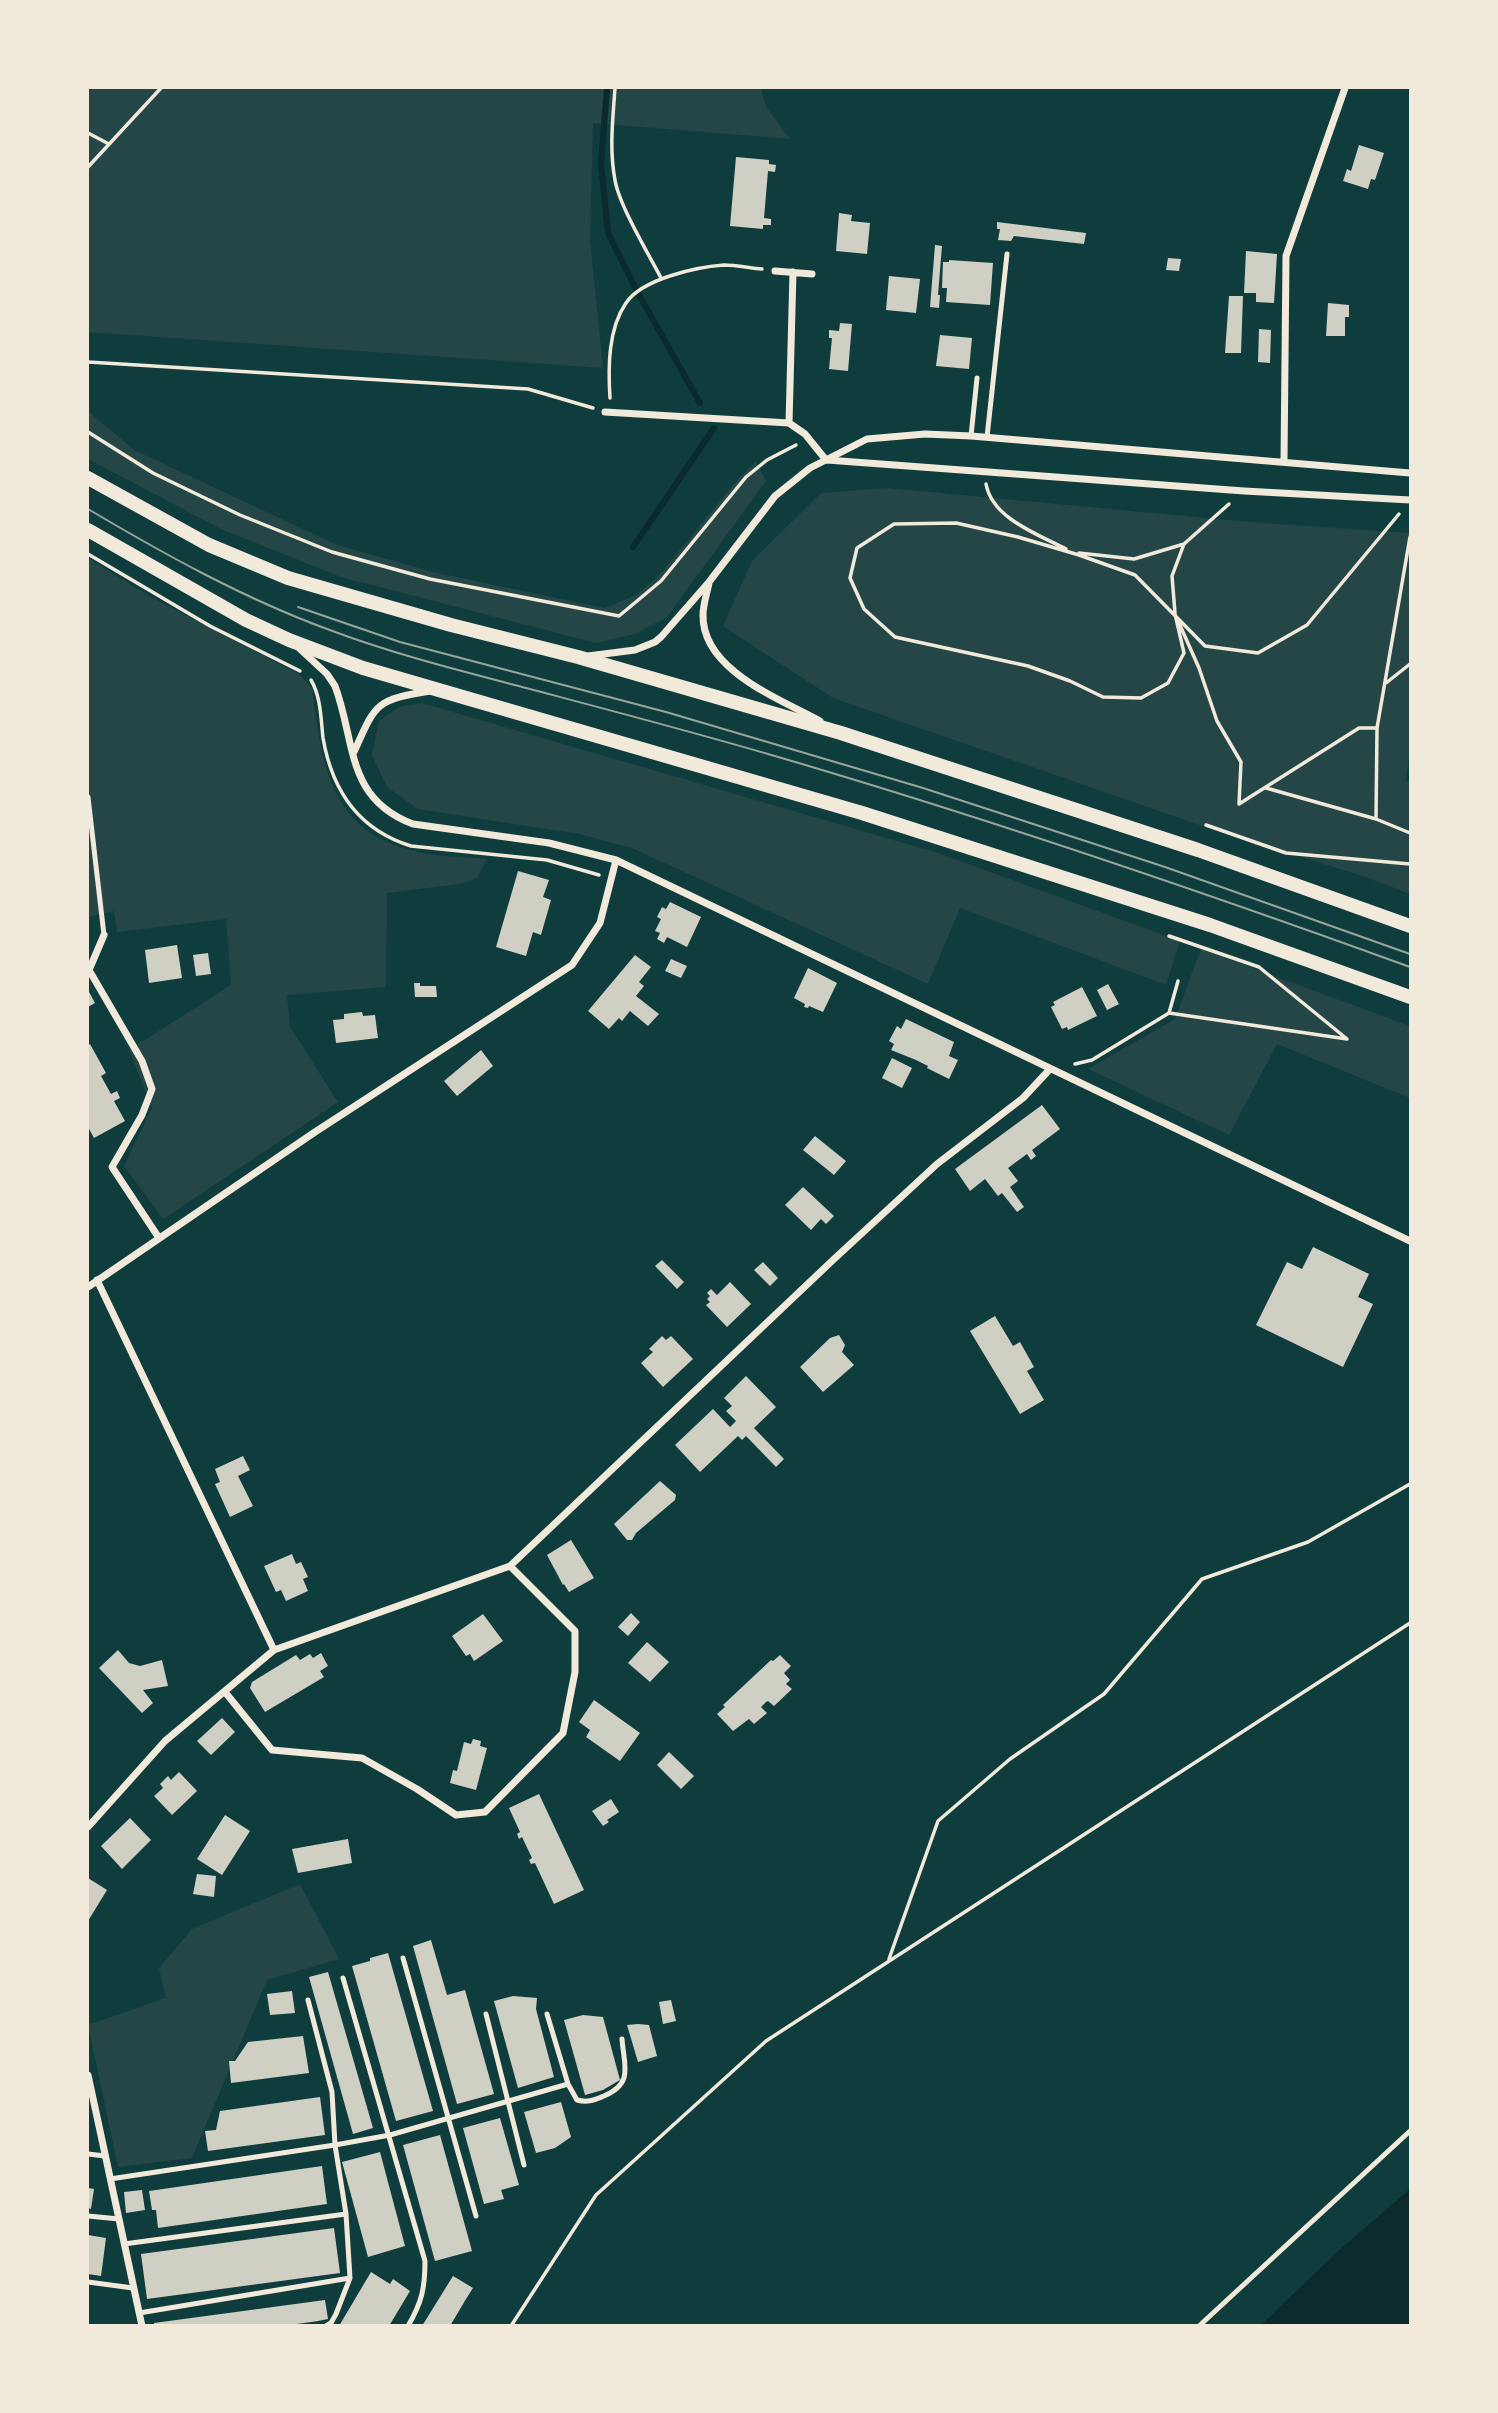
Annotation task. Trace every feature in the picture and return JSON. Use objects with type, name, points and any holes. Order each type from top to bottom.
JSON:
[{"type":"main road","points":[[88,478],[209,544],[288,578],[343,596],[578,657],[841,733],[1208,854],[1410,926]]},
{"type":"main road","points":[[88,530],[197,594],[289,640],[363,668],[767,784],[920,831],[1221,929],[1410,997]]},
{"type":"street","points":[[1284,462],[1286,256],[1345,88]]},
{"type":"street","points":[[775,271],[813,274]]},
{"type":"street","points":[[789,422],[793,272]]},
{"type":"street","points":[[608,412],[789,422],[805,434],[826,460],[1244,491],[1410,500]]},
{"type":"street","points":[[578,657],[635,650],[655,642],[709,582],[775,496],[810,468],[867,439],[925,434],[987,437],[1410,473]]},
{"type":"street","points":[[709,582],[704,621],[711,643],[720,658],[732,671],[748,681],[841,733]]},
{"type":"street","points":[[289,640],[319,665],[335,686],[358,773],[379,804],[402,820],[433,828],[549,843],[616,860],[1410,1241]]},
{"type":"street","points":[[354,753],[368,720],[380,705],[391,698],[433,690]]},
{"type":"street","points":[[88,1287],[315,1132],[572,965],[600,923],[616,860]]},
{"type":"street","points":[[104,935],[89,970],[142,1061],[152,1089],[142,1115],[112,1167],[159,1238]]},
{"type":"street","points":[[88,1827],[165,1741],[274,1650],[510,1566],[833,1259],[937,1164],[1023,1098],[1050,1069]]},
{"type":"street","points":[[97,1280],[274,1650]]},
{"type":"street","points":[[225,1692],[272,1750],[362,1758],[456,1815],[485,1812],[563,1732],[575,1672],[575,1631],[510,1566]]},
{"type":"street","points":[[88,2075],[89,2091],[142,2326]]},
{"type":"lane","points":[[987,437],[1007,254]]},
{"type":"lane","points":[[971,436],[977,378]]},
{"type":"lane","points":[[88,797],[104,935]]},
{"type":"lane","points":[[403,1958],[476,2216]]},
{"type":"lane","points":[[343,1978],[425,2261],[425,2283],[420,2305],[408,2326]]},
{"type":"lane","points":[[308,2000],[332,2092],[335,2145],[346,2214],[350,2278],[336,2314],[326,2326]]},
{"type":"lane","points":[[486,2014],[524,2165]]},
{"type":"lane","points":[[547,2014],[568,2084],[577,2100],[582,2102],[617,2091],[626,2078],[621,2039]]},
{"type":"lane","points":[[110,2179],[390,2135],[568,2084]]},
{"type":"lane","points":[[1199,2326],[1410,2132]]},
{"type":"lane","points":[[88,2154],[105,2156]]},
{"type":"lane","points":[[124,2244],[346,2214]]},
{"type":"lane","points":[[88,2216],[119,2219]]},
{"type":"lane","points":[[139,2313],[350,2278]]},
{"type":"lane","points":[[88,2282],[133,2288]]},
{"type":"path","points":[[88,167],[161,88]]},
{"type":"path","points":[[615,88],[612,145],[615,182],[661,278]]},
{"type":"path","points":[[88,133],[109,144]]},
{"type":"path","points":[[88,362],[528,388],[608,412],[610,357],[621,311],[627,300],[661,278],[725,265],[775,271]]},
{"type":"path","points":[[88,432],[153,473],[240,515],[332,552],[430,579],[619,616],[661,581],[746,477],[767,460],[796,445]]},
{"type":"path","points":[[984,471],[989,498],[1012,520],[1071,553],[1134,559],[1184,544],[1244,491]]},
{"type":"path","points":[[1184,544],[1172,576],[1175,614],[1184,653],[1168,683],[1141,698],[1103,697],[1070,681],[1028,666],[895,637],[864,609],[850,578],[857,548],[894,524],[956,523],[1071,553],[1135,575],[1175,614],[1205,646],[1258,653],[1307,625],[1400,513]]},
{"type":"path","points":[[1376,819],[1377,728],[1410,537]]},
{"type":"path","points":[[1175,614],[1199,668],[1217,721],[1241,762],[1239,804],[1359,728],[1377,728]]},
{"type":"path","points":[[1385,684],[1410,664]]},
{"type":"path","points":[[1265,788],[1410,830]]},
{"type":"path","points":[[1206,825],[1286,853],[1410,864]]},
{"type":"path","points":[[1050,1069],[1092,1060],[1169,1013],[1347,1040],[1259,967],[1170,936]]},
{"type":"path","points":[[1169,1013],[1178,981]]},
{"type":"path","points":[[888,1961],[938,1821],[1010,1759],[1104,1694],[1202,1579],[1308,1542],[1410,1483]]},
{"type":"path","points":[[511,2326],[596,2194],[766,2040],[1410,1623]]},
{"type":"shaded area","points":[[88,88],[761,88],[766,107],[790,139],[593,123],[590,240],[603,368],[88,332]]},
{"type":"shaded area","points":[[88,411],[134,450],[337,545],[437,573],[605,608],[638,594],[661,573],[732,486],[756,461],[766,481],[667,617],[635,634],[596,643],[341,577],[221,529],[88,459]]},
{"type":"shaded area","points":[[887,488],[1249,522],[1410,533],[1410,750],[1406,780],[1410,783],[1410,894],[1363,876],[1214,830],[833,698],[723,626],[752,561],[821,493]]},
{"type":"shaded area","points":[[88,558],[151,597],[299,674],[312,688],[325,764],[333,787],[344,807],[360,824],[380,839],[416,852],[487,859],[477,878],[460,884],[387,893],[386,987],[287,995],[290,1027],[338,1102],[163,1219],[124,1166],[152,1108],[129,1050],[231,985],[226,919],[117,932],[114,911],[88,917]]},
{"type":"shaded area","points":[[422,703],[938,853],[1180,941],[1166,985],[960,908],[928,984],[632,848],[579,834],[418,809],[387,787],[372,755],[379,721],[399,707]]},
{"type":"shaded area","points":[[1201,949],[1410,1026],[1410,1098],[1277,1044],[1229,1135],[1088,1069],[1175,1019]]},
{"type":"shaded area","points":[[300,1884],[339,1959],[267,1980],[192,2158],[118,2167],[88,2025],[166,1998],[159,1968],[192,1929]]},
{"type":"shaded area","points":[[1410,2189],[1410,2323],[1407,2326],[1261,2325],[1337,2252]]},
{"type":"building","points":[[1359,145],[1384,153],[1375,180],[1371,179],[1368,189],[1343,181],[1347,169],[1351,171]]},
{"type":"building","points":[[736,157],[769,160],[769,164],[776,165],[775,172],[768,171],[764,218],[771,219],[771,225],[763,225],[763,229],[730,226]]},
{"type":"building","points":[[839,213],[852,215],[851,221],[870,223],[867,254],[836,251]]},
{"type":"building","points":[[997,222],[1086,233],[1084,244],[1014,236],[1011,241],[998,240],[1000,229],[997,229]]},
{"type":"building","points":[[935,245],[942,246],[939,308],[930,307]]},
{"type":"building","points":[[1246,251],[1277,254],[1274,303],[1256,302],[1256,293],[1244,293]]},
{"type":"building","points":[[1168,258],[1181,259],[1179,271],[1166,270]]},
{"type":"building","points":[[949,260],[993,263],[990,305],[946,302],[947,288],[942,288],[943,262]]},
{"type":"building","points":[[889,276],[920,279],[916,313],[886,310]]},
{"type":"building","points":[[1229,296],[1243,296],[1241,353],[1225,353]]},
{"type":"building","points":[[1328,303],[1349,305],[1349,317],[1345,317],[1345,336],[1326,336]]},
{"type":"building","points":[[840,323],[852,324],[848,371],[829,369],[832,338],[829,338],[829,330],[839,331]]},
{"type":"building","points":[[1259,329],[1271,330],[1270,363],[1258,362]]},
{"type":"building","points":[[940,335],[972,338],[969,369],[936,366]]},
{"type":"building","points":[[518,871],[549,880],[543,897],[551,900],[541,935],[533,932],[526,956],[496,947]]},
{"type":"building","points":[[670,902],[701,917],[687,947],[667,937],[664,943],[657,939],[660,933],[655,931],[661,919],[657,917],[662,907],[666,909]]},
{"type":"building","points":[[177,945],[182,978],[149,983],[145,950]]},
{"type":"building","points":[[208,953],[211,974],[196,976],[193,955]]},
{"type":"building","points":[[635,955],[651,967],[639,982],[644,986],[636,996],[659,1014],[648,1026],[630,1011],[622,1021],[619,1018],[609,1029],[588,1011]]},
{"type":"building","points":[[671,959],[687,966],[681,978],[665,971]]},
{"type":"building","points":[[808,968],[837,983],[823,1012],[809,1006],[804,1007],[805,1004],[794,998]]},
{"type":"building","points":[[414,983],[420,983],[420,986],[436,986],[437,997],[415,997]]},
{"type":"building","points":[[1108,984],[1119,1004],[1107,1010],[1097,990]]},
{"type":"building","points":[[1082,987],[1097,1016],[1068,1030],[1067,1027],[1062,1029],[1051,1007],[1055,1005],[1053,1002]]},
{"type":"building","points":[[88,990],[95,1003],[88,1007]]},
{"type":"building","points":[[362,1012],[363,1016],[375,1015],[378,1038],[336,1043],[333,1020],[344,1019],[344,1014]]},
{"type":"building","points":[[906,1019],[954,1042],[949,1056],[958,1060],[949,1079],[916,1060],[891,1050],[894,1044],[889,1041],[897,1026],[901,1029]]},
{"type":"building","points":[[90,1044],[106,1073],[101,1076],[111,1094],[117,1091],[120,1098],[114,1101],[125,1121],[94,1138],[88,1127]]},
{"type":"building","points":[[481,1050],[493,1066],[457,1096],[444,1081]]},
{"type":"building","points":[[892,1058],[912,1068],[902,1088],[882,1078]]},
{"type":"building","points":[[1042,1105],[1060,1129],[1032,1150],[1036,1156],[1031,1160],[1027,1154],[1008,1168],[1018,1181],[1010,1187],[1024,1207],[1017,1212],[1002,1193],[998,1196],[985,1179],[970,1191],[955,1169]]},
{"type":"building","points":[[815,1136],[846,1161],[834,1175],[803,1150]]},
{"type":"building","points":[[803,1187],[834,1216],[826,1224],[821,1219],[811,1230],[785,1205]]},
{"type":"building","points":[[1313,1247],[1369,1274],[1358,1297],[1373,1304],[1343,1367],[1256,1325],[1287,1262],[1302,1269]]},
{"type":"building","points":[[662,1260],[684,1282],[677,1289],[655,1266]]},
{"type":"building","points":[[763,1262],[778,1278],[770,1286],[754,1270]]},
{"type":"building","points":[[730,1282],[751,1304],[727,1327],[706,1305],[710,1302],[707,1293],[711,1289],[717,1295]]},
{"type":"building","points":[[995,1316],[1013,1346],[1020,1342],[1034,1367],[1027,1371],[1044,1400],[1020,1414],[970,1331]]},
{"type":"building","points":[[839,1335],[845,1345],[842,1352],[854,1365],[823,1392],[800,1367],[830,1338]]},
{"type":"building","points":[[662,1336],[666,1340],[671,1336],[693,1359],[663,1387],[641,1363],[653,1352],[649,1349]]},
{"type":"building","points":[[746,1376],[776,1407],[754,1428],[784,1459],[776,1467],[746,1436],[742,1440],[738,1436],[700,1472],[675,1445],[713,1409],[730,1427],[736,1421],[726,1411],[732,1406],[724,1398]]},
{"type":"building","points":[[243,1456],[250,1470],[238,1476],[253,1506],[230,1517],[215,1484],[220,1482],[215,1469]]},
{"type":"building","points":[[660,1481],[676,1495],[675,1500],[636,1533],[632,1540],[627,1540],[614,1524]]},
{"type":"building","points":[[571,1540],[594,1578],[569,1592],[547,1555]]},
{"type":"building","points":[[292,1554],[296,1564],[301,1562],[308,1577],[303,1579],[308,1591],[286,1601],[281,1590],[276,1592],[264,1566]]},
{"type":"building","points":[[631,1613],[640,1622],[628,1636],[618,1627]]},
{"type":"building","points":[[483,1614],[503,1641],[474,1661],[470,1654],[466,1656],[452,1636]]},
{"type":"building","points":[[647,1642],[669,1662],[650,1682],[628,1663]]},
{"type":"building","points":[[118,1650],[129,1663],[140,1666],[162,1660],[168,1686],[143,1690],[153,1703],[142,1713],[99,1668]]},
{"type":"building","points":[[321,1653],[328,1666],[320,1671],[324,1677],[265,1712],[250,1688],[252,1682],[296,1655],[300,1660],[310,1654],[313,1658]]},
{"type":"building","points":[[780,1655],[791,1666],[784,1673],[790,1680],[786,1684],[792,1689],[774,1706],[766,1702],[761,1707],[767,1713],[754,1724],[749,1719],[733,1731],[717,1714],[725,1707],[723,1705],[771,1660]]},
{"type":"building","points":[[594,1700],[640,1733],[620,1761],[586,1737],[590,1730],[579,1722]]},
{"type":"building","points":[[222,1718],[235,1732],[211,1755],[197,1741]]},
{"type":"building","points":[[473,1739],[481,1741],[480,1746],[487,1748],[476,1790],[450,1783],[453,1770],[457,1771],[464,1742],[471,1744]]},
{"type":"building","points":[[669,1752],[694,1776],[681,1789],[657,1765]]},
{"type":"building","points":[[179,1772],[197,1791],[172,1815],[154,1796],[163,1788],[160,1784],[168,1776],[171,1780]]},
{"type":"building","points":[[539,1794],[584,1890],[554,1904],[535,1863],[531,1864],[529,1860],[532,1858],[522,1837],[519,1839],[517,1834],[520,1832],[509,1808]]},
{"type":"building","points":[[611,1799],[619,1812],[603,1826],[592,1811]]},
{"type":"building","points":[[225,1815],[250,1831],[222,1875],[197,1859]]},
{"type":"building","points":[[130,1818],[151,1840],[122,1869],[101,1846]]},
{"type":"building","points":[[348,1839],[352,1863],[298,1873],[292,1849]]},
{"type":"building","points":[[197,1874],[216,1876],[214,1897],[193,1894]]},
{"type":"building","points":[[88,1878],[107,1890],[88,1921]]},
{"type":"building","points":[[431,1940],[447,1995],[465,1990],[494,2094],[457,2104],[413,1946]]},
{"type":"building","points":[[388,1953],[433,2111],[396,2121],[352,1966]]},
{"type":"building","points":[[328,1972],[373,2128],[353,2134],[309,1977]]},
{"type":"building","points":[[292,1991],[295,2013],[270,2015],[267,1994]]},
{"type":"building","points":[[513,1996],[537,1998],[536,2009],[554,2077],[518,2088],[494,2001]]},
{"type":"building","points":[[671,2000],[676,2021],[663,2024],[659,2002]]},
{"type":"building","points":[[583,2015],[603,2017],[620,2080],[603,2090],[585,2095],[564,2020]]},
{"type":"building","points":[[627,2025],[649,2025],[657,2056],[638,2062]]},
{"type":"building","points":[[303,2036],[309,2073],[231,2083],[229,2061],[235,2061],[248,2042]]},
{"type":"building","points":[[320,2097],[325,2135],[208,2151],[205,2131],[216,2130],[220,2111]]},
{"type":"building","points":[[561,2102],[571,2137],[555,2148],[536,2153],[524,2112]]},
{"type":"building","points":[[500,2118],[519,2185],[501,2190],[504,2199],[484,2204],[463,2128]]},
{"type":"building","points":[[440,2135],[472,2251],[435,2261],[403,2145]]},
{"type":"building","points":[[380,2152],[405,2246],[368,2257],[342,2162]]},
{"type":"building","points":[[322,2166],[327,2204],[158,2228],[156,2210],[152,2210],[149,2191]]},
{"type":"building","points":[[88,2188],[94,2189],[91,2209],[88,2208]]},
{"type":"building","points":[[142,2190],[145,2210],[126,2213],[124,2192]]},
{"type":"building","points":[[334,2228],[340,2273],[147,2299],[141,2254]]},
{"type":"building","points":[[88,2235],[106,2238],[101,2276],[88,2274]]},
{"type":"building","points":[[371,2272],[390,2284],[393,2279],[410,2291],[389,2326],[339,2326]]},
{"type":"building","points":[[453,2276],[473,2288],[450,2326],[422,2326]]},
{"type":"building","points":[[325,2300],[328,2319],[318,2321],[283,2326],[154,2326],[154,2323]]},
{"type":"waterway","points":[[607,88],[601,164],[608,233],[638,293],[700,403]]},
{"type":"waterway","points":[[633,547],[714,428]]},
{"type":"tram line","points":[[88,509],[175,559],[235,589],[296,617],[352,638],[427,662],[738,745],[930,803],[1171,882],[1410,967]]},
{"type":"tram line","points":[[298,607],[400,642],[666,712],[923,788],[1165,867],[1410,954]]}]
